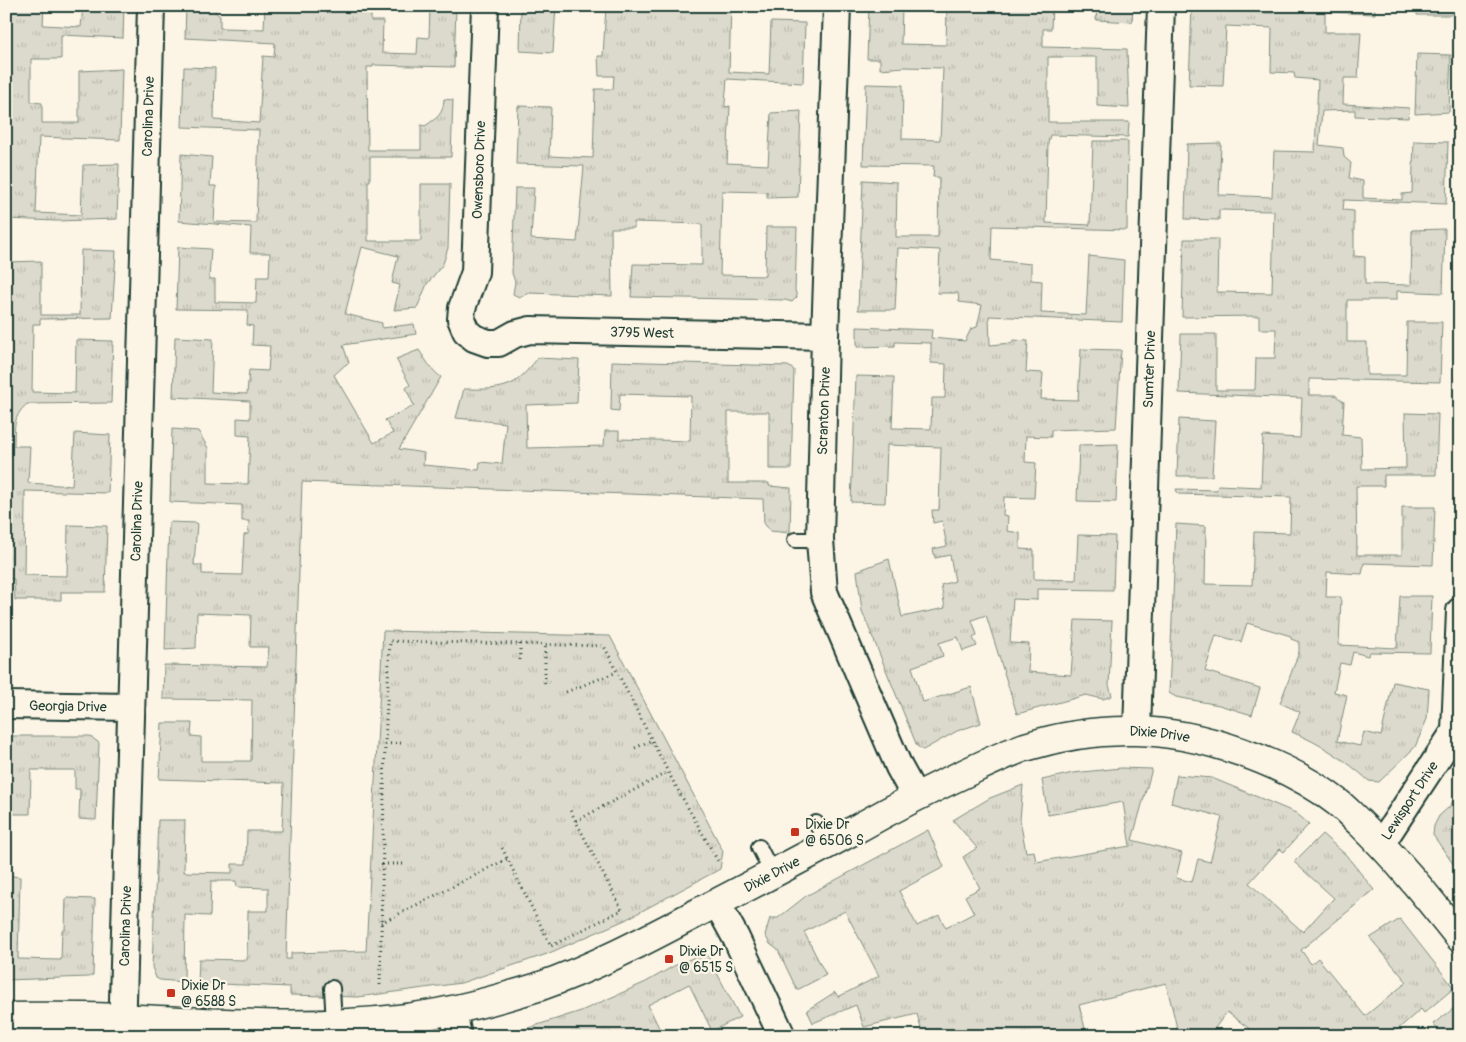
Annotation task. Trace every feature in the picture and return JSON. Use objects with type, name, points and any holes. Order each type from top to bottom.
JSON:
[{"type":"street","name":"Carolina Drive","points":[[122,1027],[151,6]]},
{"type":"street","name":"Owensboro Drive","points":[[466,331],[461,319],[462,308],[475,272],[485,6]]},
{"type":"street","name":"Scranton Drive","points":[[837,6],[825,336],[807,540],[824,592],[894,754],[915,796]]},
{"type":"street","name":"Sumter Drive","points":[[1137,731],[1161,6]]},
{"type":"street","name":"3795 West","points":[[466,331],[474,338],[488,343],[500,343],[515,334],[530,330],[825,336]]},
{"type":"street","name":"Lewisport Drive","points":[[1382,844],[1455,731],[1460,611]]},
{"type":"street","name":"Georgia Drive","points":[[6,705],[130,707]]},
{"type":"street","name":"Dixie Drive","points":[[6,1017],[122,1027],[191,1022],[334,1024],[398,1019],[456,1023],[637,945],[772,873],[822,834],[915,796],[1027,746],[1098,732],[1137,731],[1172,735],[1207,742],[1278,766],[1338,802],[1382,844],[1460,938]]},
{"type":"street","points":[[717,903],[736,938],[782,1036]]},
{"type":"lane","points":[[759,846],[772,873]]},
{"type":"lane","points":[[332,988],[334,1024]]},
{"type":"path","points":[[380,985],[385,744],[390,642],[604,646],[668,772],[720,863]]},
{"type":"path","points":[[520,644],[520,660]]},
{"type":"path","points":[[544,684],[545,645]]},
{"type":"path","points":[[566,692],[617,672]]},
{"type":"path","points":[[634,748],[652,740]]},
{"type":"path","points":[[385,744],[402,743]]},
{"type":"path","points":[[576,821],[668,772]]},
{"type":"path","points":[[502,848],[551,946],[622,910],[570,810]]},
{"type":"path","points":[[381,923],[507,859]]},
{"type":"path","points":[[382,864],[403,864]]},
{"type":"green space","points":[[6,6],[44,6],[43,25],[81,27],[83,6],[124,6],[123,38],[61,35],[61,59],[31,59],[31,102],[42,103],[42,123],[79,123],[79,71],[122,69],[120,140],[39,137],[36,213],[81,215],[83,165],[119,164],[117,219],[57,221],[6,219]]},
{"type":"green space","points":[[186,6],[216,6],[215,12],[220,16],[220,28],[264,29],[265,6],[371,6],[371,21],[383,21],[382,53],[417,54],[418,37],[429,38],[430,6],[456,7],[454,67],[373,65],[373,67],[367,67],[368,150],[421,150],[421,125],[425,126],[439,115],[444,99],[453,100],[451,157],[370,157],[368,241],[421,241],[421,184],[450,184],[448,248],[443,264],[427,284],[417,308],[394,310],[400,285],[392,283],[398,256],[362,247],[345,314],[382,323],[382,328],[414,324],[416,334],[343,345],[349,363],[334,375],[374,443],[393,433],[385,420],[414,406],[406,388],[410,385],[396,359],[419,350],[441,377],[399,449],[424,453],[423,465],[479,470],[480,462],[502,464],[506,423],[456,418],[464,389],[491,389],[510,384],[522,376],[538,358],[579,360],[577,403],[526,405],[527,448],[604,446],[605,431],[619,431],[619,439],[690,441],[691,396],[620,394],[619,411],[611,410],[612,361],[788,366],[794,370],[791,469],[769,469],[769,412],[728,412],[728,483],[769,483],[769,486],[791,488],[790,533],[770,531],[764,523],[763,499],[302,482],[286,959],[291,959],[291,953],[366,951],[383,631],[610,636],[723,851],[720,869],[625,920],[547,954],[461,983],[358,997],[290,995],[290,987],[198,983],[199,959],[247,960],[248,911],[268,911],[268,888],[237,887],[236,881],[211,881],[210,916],[185,915],[184,982],[160,980],[156,978],[152,967],[158,820],[185,820],[184,872],[232,873],[232,864],[246,864],[247,831],[282,831],[284,783],[159,779],[162,723],[192,723],[191,736],[201,737],[201,761],[251,761],[252,700],[163,699],[164,665],[267,667],[269,647],[250,647],[251,615],[197,613],[196,648],[165,650],[169,522],[197,523],[194,565],[202,565],[202,574],[242,575],[244,535],[248,534],[249,521],[242,521],[242,505],[170,502],[172,429],[198,431],[208,448],[208,483],[248,484],[250,436],[237,435],[237,418],[250,419],[250,401],[173,397],[175,337],[213,339],[211,392],[247,394],[249,370],[268,371],[270,346],[252,345],[253,326],[247,325],[248,310],[176,309],[178,247],[211,249],[209,279],[215,279],[215,302],[256,303],[257,277],[269,277],[270,253],[250,253],[251,227],[179,221],[181,154],[212,157],[210,186],[216,186],[214,222],[256,223],[259,130],[182,127],[184,67],[215,68],[214,120],[259,123],[263,56],[274,57],[275,43],[185,38]]},
{"type":"green space","points":[[521,6],[556,6],[553,53],[520,51]]},
{"type":"green space","points":[[606,6],[731,6],[729,72],[769,74],[771,22],[805,23],[803,83],[727,79],[725,103],[725,107],[730,106],[727,163],[768,165],[771,113],[801,111],[798,197],[767,198],[767,192],[722,191],[720,275],[765,276],[766,227],[797,227],[795,290],[797,297],[792,302],[785,300],[631,297],[633,264],[702,265],[702,224],[634,222],[634,228],[611,228],[612,296],[529,293],[519,297],[513,294],[515,282],[512,273],[515,188],[534,188],[531,239],[577,242],[584,166],[516,164],[518,106],[551,107],[549,156],[593,158],[595,89],[613,89],[614,76],[599,76],[598,56],[603,56]]},
{"type":"green space","points":[[869,6],[902,6],[901,44],[946,45],[947,6],[1052,6],[1051,29],[1043,29],[1043,47],[1127,49],[1129,108],[1097,106],[1097,57],[1048,57],[1048,122],[1129,122],[1128,137],[1050,135],[1048,143],[1046,223],[1090,225],[1093,141],[1128,141],[1127,230],[992,226],[991,260],[1031,264],[1031,280],[1042,281],[1041,313],[1086,315],[1089,256],[1124,260],[1122,322],[989,316],[990,345],[1012,343],[1013,340],[1028,341],[1026,372],[1043,373],[1041,399],[1078,400],[1081,349],[1121,350],[1116,428],[1051,430],[1051,437],[1026,436],[1025,462],[1036,463],[1034,498],[1004,497],[1003,515],[1008,516],[1007,531],[1020,533],[1020,549],[1034,550],[1034,579],[1076,580],[1078,535],[1115,536],[1113,590],[1037,589],[1037,600],[1013,599],[1010,643],[1029,644],[1028,672],[1071,675],[1075,620],[1112,621],[1109,685],[1112,696],[1103,699],[1086,695],[1017,714],[986,615],[972,620],[977,635],[973,638],[977,646],[963,651],[958,637],[939,643],[943,656],[912,667],[923,702],[971,687],[981,723],[957,731],[923,750],[917,746],[862,611],[857,571],[889,559],[902,617],[945,608],[941,585],[955,581],[950,555],[935,558],[933,549],[947,546],[942,521],[933,523],[932,510],[939,510],[941,447],[887,445],[885,503],[851,502],[856,376],[894,377],[892,428],[931,429],[932,398],[945,398],[946,364],[931,363],[931,343],[895,342],[895,346],[857,347],[857,327],[932,330],[931,338],[965,341],[971,329],[977,327],[982,305],[959,302],[958,293],[938,293],[940,250],[898,248],[895,310],[858,310],[863,180],[897,182],[896,237],[938,237],[939,177],[933,177],[934,166],[863,165],[866,84],[903,85],[902,139],[940,140],[943,68],[904,67],[880,69],[880,59],[867,59]]},
{"type":"green space","points":[[1097,6],[1133,6],[1132,22],[1096,20]]},
{"type":"green space","points":[[1192,6],[1227,6],[1228,12],[1273,13],[1273,6],[1375,6],[1375,14],[1325,12],[1325,32],[1361,32],[1358,78],[1344,78],[1343,104],[1409,108],[1408,118],[1355,116],[1355,110],[1322,111],[1319,145],[1343,148],[1344,157],[1351,163],[1349,178],[1363,181],[1363,198],[1402,200],[1402,194],[1412,193],[1414,141],[1448,142],[1446,204],[1344,200],[1343,210],[1354,211],[1354,256],[1365,257],[1365,284],[1411,285],[1412,230],[1445,229],[1443,293],[1397,291],[1397,300],[1347,300],[1347,342],[1367,342],[1367,375],[1406,375],[1407,322],[1442,322],[1440,382],[1309,379],[1309,395],[1335,395],[1344,402],[1342,435],[1361,437],[1362,469],[1406,468],[1405,413],[1438,414],[1436,475],[1384,475],[1384,486],[1356,486],[1357,555],[1402,555],[1402,507],[1435,507],[1433,565],[1364,563],[1362,574],[1327,572],[1326,597],[1341,597],[1339,645],[1397,648],[1400,596],[1432,596],[1430,653],[1370,652],[1368,656],[1353,652],[1350,665],[1340,663],[1334,692],[1347,695],[1337,741],[1360,746],[1364,732],[1381,736],[1393,682],[1429,689],[1427,719],[1415,747],[1379,782],[1369,781],[1333,753],[1292,732],[1300,712],[1280,703],[1299,652],[1299,642],[1291,639],[1291,636],[1247,623],[1241,642],[1216,635],[1205,671],[1260,688],[1252,715],[1219,705],[1176,697],[1169,693],[1176,524],[1206,526],[1205,584],[1252,585],[1254,532],[1290,533],[1291,497],[1178,494],[1176,489],[1217,490],[1218,485],[1261,487],[1263,436],[1300,438],[1302,398],[1179,393],[1181,334],[1216,334],[1216,390],[1255,390],[1256,358],[1275,358],[1276,329],[1259,329],[1259,316],[1182,317],[1184,239],[1218,239],[1217,292],[1272,293],[1274,211],[1219,210],[1219,220],[1185,219],[1187,144],[1221,143],[1219,195],[1272,197],[1274,151],[1315,152],[1318,80],[1295,78],[1294,73],[1271,72],[1272,28],[1226,26],[1223,86],[1189,85]]},
{"type":"green space","points":[[1417,6],[1453,6],[1452,15],[1417,15]]},
{"type":"green space","points":[[1417,54],[1451,55],[1449,112],[1415,114]]},
{"type":"green space","points":[[81,250],[116,251],[112,318],[40,319],[40,324],[33,324],[32,392],[75,393],[76,340],[113,341],[111,403],[27,404],[17,418],[14,446],[30,446],[28,483],[72,486],[75,433],[110,435],[108,493],[25,491],[24,575],[67,576],[68,525],[107,526],[105,592],[61,592],[61,600],[15,600],[14,579],[6,579],[6,262],[41,261],[41,315],[80,315]]},
{"type":"green space","points":[[1179,419],[1215,421],[1212,476],[1177,476]]},
{"type":"green space","points":[[1118,444],[1116,502],[1077,501],[1079,445]]},
{"type":"green space","points":[[6,736],[90,736],[99,743],[96,820],[79,819],[80,789],[75,789],[75,770],[31,770],[30,814],[6,814]]},
{"type":"green space","points":[[1121,768],[1152,769],[1132,840],[1182,853],[1176,878],[1192,882],[1198,859],[1210,862],[1222,817],[1171,803],[1177,775],[1212,778],[1296,813],[1309,824],[1284,852],[1280,849],[1249,883],[1303,932],[1334,898],[1294,862],[1322,834],[1346,855],[1374,890],[1301,950],[1311,964],[1318,958],[1365,1016],[1407,982],[1370,938],[1400,919],[1454,988],[1424,1013],[1421,1009],[1390,1036],[1259,1036],[1227,1012],[1209,1036],[1179,1036],[1166,983],[1079,1005],[1087,1036],[923,1036],[917,1014],[864,1027],[856,1005],[813,1023],[807,1010],[835,992],[838,997],[879,976],[845,911],[804,932],[826,975],[797,990],[778,950],[770,944],[765,935],[770,918],[778,918],[806,896],[928,830],[944,867],[899,891],[917,926],[939,915],[946,928],[974,913],[965,896],[980,888],[963,857],[977,848],[953,820],[990,798],[1023,785],[1020,820],[1026,852],[1034,851],[1036,862],[1130,846],[1123,802],[1048,815],[1042,780],[1073,773]]},
{"type":"green space","points":[[1460,791],[1460,874],[1433,835],[1434,826],[1439,816],[1449,807]]},
{"type":"green space","points":[[6,875],[20,877],[18,959],[61,960],[62,930],[65,930],[66,898],[95,899],[93,975],[89,977],[6,980]]},
{"type":"green space","points":[[704,953],[709,958],[740,1017],[712,1031],[689,984],[648,1005],[663,1036],[503,1036],[581,1011]]},
{"type":"green space","points":[[1460,1004],[1460,1036],[1443,1036],[1433,1024]]},
{"type":"place","name":"Dixie Dr @ 6506 S","points":[[795,832]]},
{"type":"place","name":"Dixie Dr @ 6515 S","points":[[669,959]]},
{"type":"place","name":"Dixie Dr @ 6588 S","points":[[171,993]]}]
